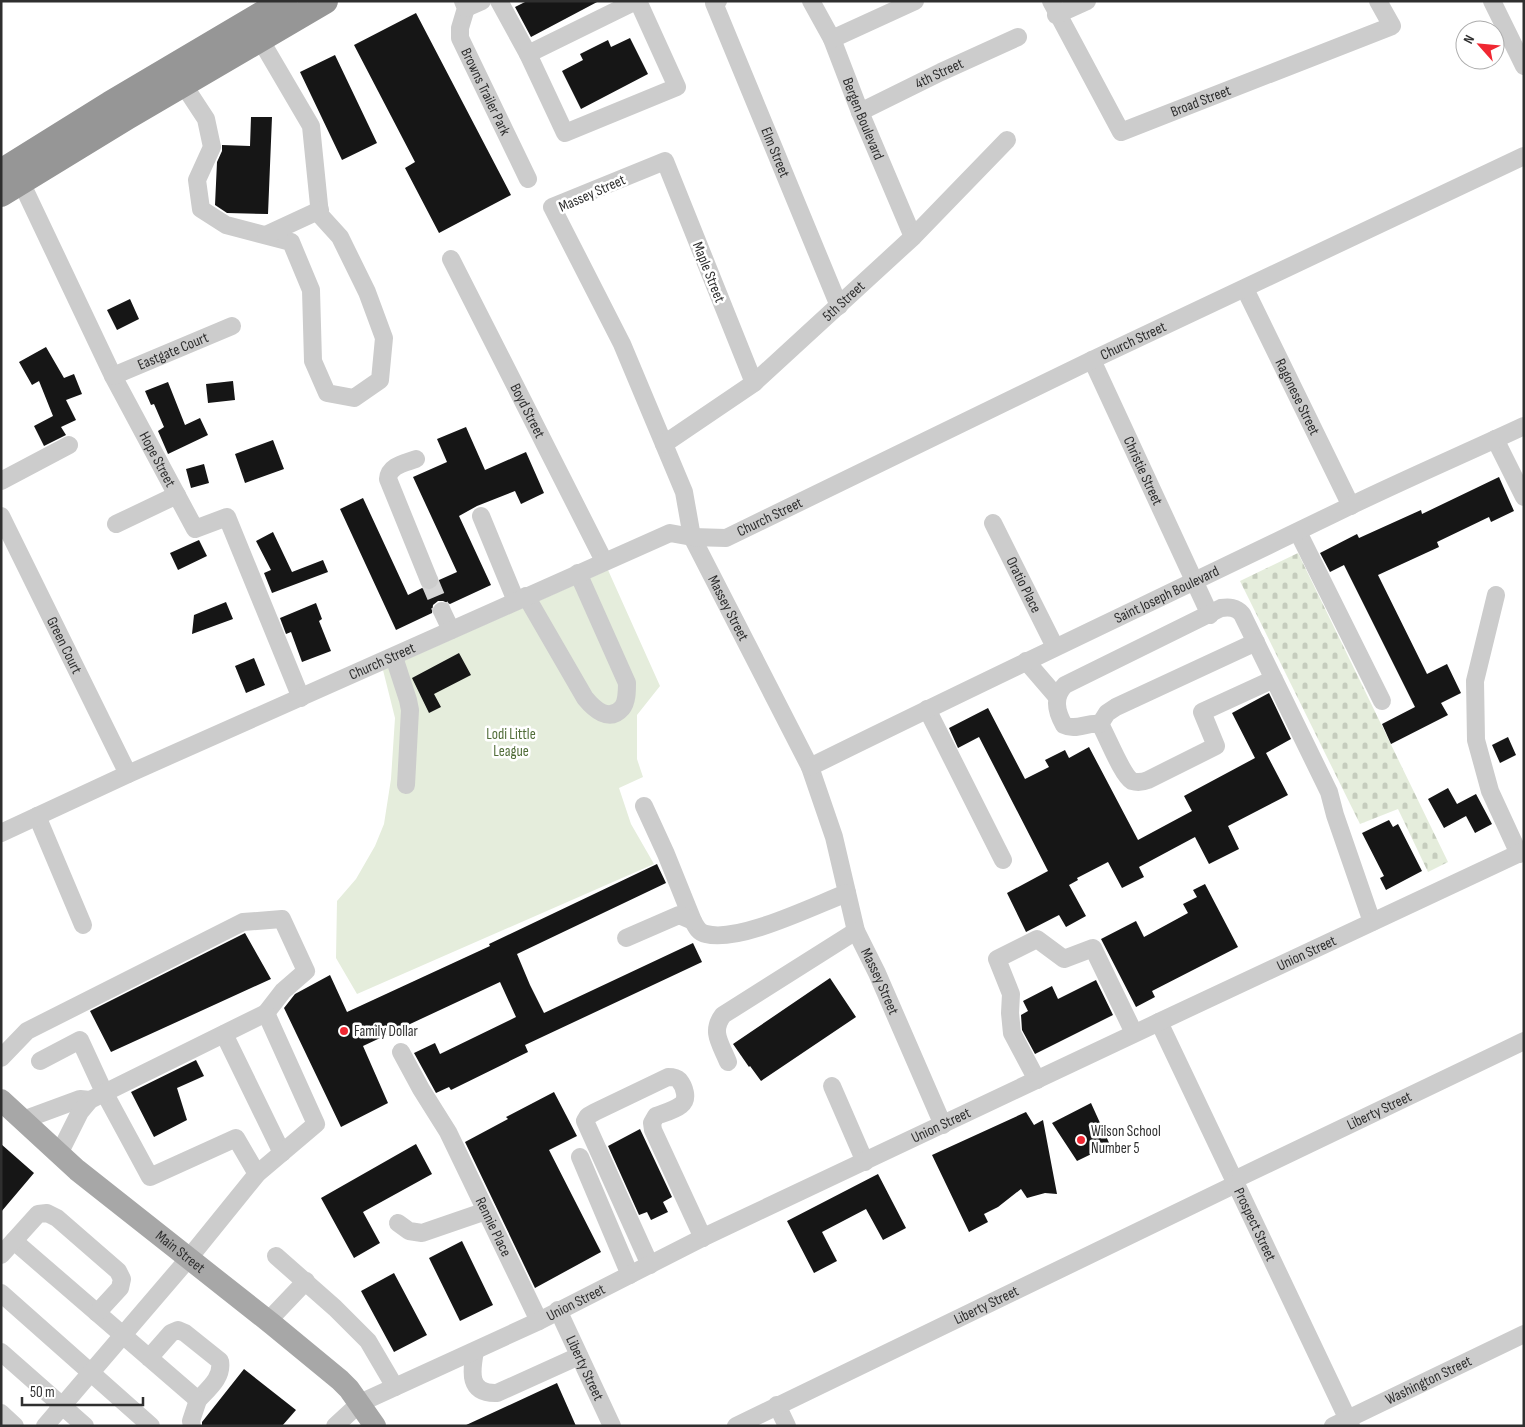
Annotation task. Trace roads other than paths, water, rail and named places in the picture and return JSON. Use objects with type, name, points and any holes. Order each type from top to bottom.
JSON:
[{"type":"highway","points":[[8,182],[183,84],[325,1]]},
{"type":"highway","points":[[8,182],[110,104],[280,2]]},
{"type":"main road","name":"Main Street","points":[[1,1100],[77,1170],[340,1380],[360,1403],[375,1426]]},
{"type":"street","points":[[500,1],[528,54],[565,133],[677,87],[637,1],[528,54]]},
{"type":"street","name":"Elm Street","points":[[718,1],[714,3],[839,306]]},
{"type":"street","name":"Bergen Boulevard","points":[[811,1],[832,39],[860,112],[913,237]]},
{"type":"street","points":[[832,39],[915,1]]},
{"type":"street","points":[[1054,8],[1088,1]]},
{"type":"street","name":"Broad Street","points":[[1054,8],[1121,132],[1392,26],[1378,1]]},
{"type":"street","points":[[1492,1],[1524,66]]},
{"type":"street","name":"Browns Trailer Park","points":[[470,3],[460,28],[460,38],[528,179]]},
{"type":"street","name":"4th Street","points":[[860,112],[940,72],[1018,38]]},
{"type":"street","points":[[183,84],[206,119],[212,147],[197,180],[201,209],[226,225],[291,242],[311,290],[313,361],[327,393],[354,398],[380,380],[384,338],[366,292],[340,237],[320,215],[310,126],[260,39]]},
{"type":"street","name":"5th Street","points":[[664,444],[754,383],[913,237],[1007,140]]},
{"type":"street","name":"Church Street","points":[[1,833],[128,774],[670,533],[692,537],[726,538],[1092,360],[1524,156]]},
{"type":"street","name":"Maple Street","points":[[665,161],[754,383]]},
{"type":"street","name":"Massey Street","points":[[665,161],[552,207],[622,344],[684,492],[692,537],[810,767],[834,837],[856,931],[877,973],[943,1125]]},
{"type":"street","name":"Hope Street","points":[[8,182],[195,529],[227,517],[301,698]]},
{"type":"street","points":[[266,235],[320,210]]},
{"type":"street","name":"Boyd Street","points":[[451,259],[604,562]]},
{"type":"street","name":"Ragonese Street","points":[[1245,289],[1351,506]]},
{"type":"street","name":"Eastgate Court","points":[[113,376],[232,326]]},
{"type":"street","name":"Christie Street","points":[[1092,360],[1196,581],[1210,615]]},
{"type":"street","name":"Saint Joseph Boulevard","points":[[810,767],[1054,647],[1524,426]]},
{"type":"street","points":[[1495,440],[1524,497]]},
{"type":"street","points":[[1,481],[69,445]]},
{"type":"street","points":[[416,459],[395,467],[388,475],[388,479],[429,580]]},
{"type":"street","points":[[116,524],[177,494]]},
{"type":"street","name":"Green Court","points":[[1,516],[128,774]]},
{"type":"street","points":[[481,516],[521,599],[585,698],[593,708],[602,714],[612,714],[622,708],[626,698],[627,684],[578,573]]},
{"type":"street","name":"Oratio Place","points":[[993,523],[1054,647]]},
{"type":"street","points":[[1298,532],[1382,702]]},
{"type":"street","points":[[1496,595],[1475,681],[1476,740],[1490,791],[1521,853]]},
{"type":"street","points":[[1100,724],[1093,723],[1075,728],[1064,725],[1056,705],[1057,697],[1065,685],[1221,608],[1228,607],[1238,610],[1242,614],[1329,792],[1335,815],[1372,922]]},
{"type":"street","points":[[442,611],[451,630]]},
{"type":"street","points":[[1100,724],[1106,713],[1116,707],[1256,642]]},
{"type":"street","points":[[394,657],[410,710],[406,785]]},
{"type":"street","points":[[1026,661],[1057,697]]},
{"type":"street","points":[[1100,724],[1125,775],[1133,781],[1148,780],[1216,746],[1202,712],[1274,679]]},
{"type":"street","points":[[927,709],[1003,860]]},
{"type":"street","points":[[644,806],[696,928],[704,934],[737,933],[765,926],[847,894]]},
{"type":"street","points":[[37,816],[83,924]]},
{"type":"street","name":"Union Street","points":[[335,1426],[360,1403],[539,1321],[703,1238],[1521,853]]},
{"type":"street","points":[[626,938],[679,915],[693,921]]},
{"type":"street","points":[[1,1058],[26,1031],[243,922],[282,919],[306,971],[283,991],[266,1013],[97,1096],[80,1099],[23,1120]]},
{"type":"street","points":[[728,1062],[716,1032],[717,1023],[723,1015],[856,931]]},
{"type":"street","points":[[1037,1080],[1012,1034],[1011,994],[997,959],[1037,940],[1064,959],[1093,948],[1134,1034]]},
{"type":"street","points":[[45,1426],[189,1258],[258,1174],[316,1124],[266,1013]]},
{"type":"street","name":"Prospect Street","points":[[1159,1022],[1235,1182],[1344,1423]]},
{"type":"street","points":[[224,1034],[282,1153]]},
{"type":"street","points":[[40,1061],[80,1040],[97,1096],[150,1177],[236,1138],[258,1174]]},
{"type":"street","name":"Liberty Street","points":[[736,1426],[1524,1041]]},
{"type":"street","name":"Rennie Place","points":[[401,1052],[448,1132],[539,1321]]},
{"type":"street","points":[[650,1265],[585,1121],[588,1116],[595,1112],[668,1077],[674,1077],[679,1080],[686,1095],[685,1101],[682,1105],[656,1116],[652,1123],[703,1238]]},
{"type":"street","points":[[832,1086],[865,1162]]},
{"type":"street","points":[[59,1154],[80,1112],[97,1096]]},
{"type":"street","points":[[580,1157],[630,1275]]},
{"type":"street","points":[[398,1223],[409,1231],[422,1233],[486,1211]]},
{"type":"street","points":[[1,1256],[38,1214],[48,1213],[57,1218],[118,1271],[122,1279],[120,1288],[97,1313]]},
{"type":"street","points":[[14,1241],[198,1400]]},
{"type":"street","points":[[276,1256],[335,1308],[368,1341],[395,1387]]},
{"type":"street","points":[[268,1321],[306,1282]]},
{"type":"street","points":[[1,1293],[151,1426]]},
{"type":"street","name":"Liberty Street","points":[[558,1310],[612,1426]]},
{"type":"street","points":[[150,1358],[171,1333],[178,1330],[185,1333],[220,1362],[222,1369],[219,1376],[198,1400],[191,1421],[192,1426]]},
{"type":"street","name":"Washington Street","points":[[1344,1423],[1524,1334]]},
{"type":"street","points":[[475,1351],[472,1376],[475,1384],[482,1391],[489,1393],[497,1392],[579,1356]]},
{"type":"street","points":[[1,1352],[85,1426]]},
{"type":"street","points":[[777,1405],[787,1426]]},
{"type":"street","points":[[1,1413],[16,1426]]},
{"type":"tunnel","points":[[429,580],[442,611]]},
{"type":"place","name":"Family Dollar","points":[[344,1031]]},
{"type":"place","name":"Wilson School Number 5","points":[[1081,1140]]},
{"type":"park label","name":"Lodi Little League","points":[[511,742]]}]
